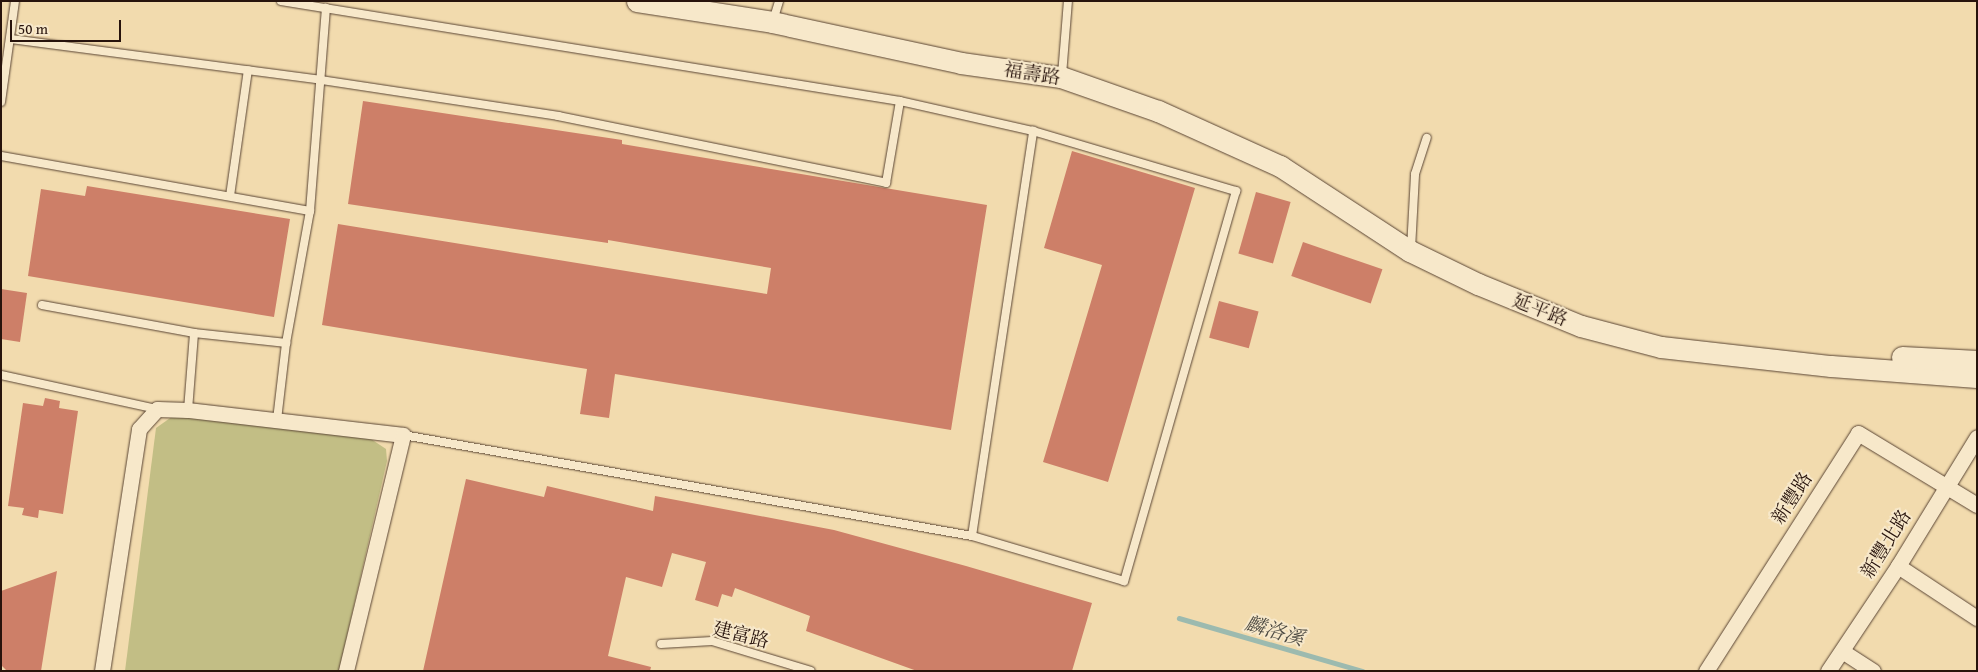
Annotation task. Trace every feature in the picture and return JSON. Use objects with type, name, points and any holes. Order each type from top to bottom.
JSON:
[{"type":"street","name":"福壽路","points":[[637,1],[772,22],[961,63],[1061,77],[1158,111],[1280,166]]},
{"type":"street","name":"延平路","points":[[1280,166],[1410,251],[1478,284],[1581,326],[1662,347],[1831,366],[1977,377]]},
{"type":"street","name":"延平路","points":[[1831,366],[1858,355],[1977,361]]},
{"type":"street","points":[[102,671],[139,429],[157,409],[188,410],[403,435],[346,671]]},
{"type":"street","name":"新豐路","points":[[1706,671],[1858,433],[1945,486]]},
{"type":"street","name":"新豐北路","points":[[1828,671],[1898,566],[1977,436]]},
{"type":"street","points":[[1945,486],[1977,505]]},
{"type":"street","points":[[1898,566],[1977,618]]},
{"type":"street","points":[[1842,651],[1873,671]]},
{"type":"lane","points":[[1,102],[15,1]]},
{"type":"lane","points":[[281,1],[900,101],[1033,130],[1236,191],[1124,581],[972,536],[403,435]]},
{"type":"lane","points":[[772,22],[779,1]]},
{"type":"lane","points":[[1061,77],[1068,22],[1068,1]]},
{"type":"lane","points":[[277,420],[286,343],[310,211],[326,8]]},
{"type":"lane","points":[[10,39],[321,80],[558,116],[886,183],[900,101]]},
{"type":"lane","points":[[230,196],[248,70]]},
{"type":"lane","points":[[972,536],[1033,130]]},
{"type":"lane","points":[[1410,251],[1415,174],[1427,138]]},
{"type":"lane","points":[[1,156],[310,211]]},
{"type":"lane","points":[[42,305],[194,333],[286,343]]},
{"type":"lane","points":[[188,410],[194,333]]},
{"type":"lane","points":[[1,375],[157,409]]},
{"type":"lane","name":"建富路","points":[[661,644],[712,641],[811,671]]},
{"type":"shaded area","points":[[173,416],[368,437],[386,449],[387,461],[339,671],[125,671],[156,428]]},
{"type":"building","points":[[363,101],[622,140],[622,144],[987,205],[951,430],[615,374],[609,418],[580,414],[587,369],[322,325],[338,224],[767,294],[771,268],[608,240],[608,243],[348,204]]},
{"type":"building","points":[[1072,151],[1195,188],[1108,482],[1043,462],[1102,265],[1044,248]]},
{"type":"building","points":[[87,186],[290,219],[274,317],[28,276],[41,189],[85,196]]},
{"type":"building","points":[[1256,192],[1291,202],[1273,263],[1238,254]]},
{"type":"building","points":[[1303,242],[1382,269],[1371,303],[1291,276]]},
{"type":"building","points":[[1,289],[27,293],[20,342],[1,339]]},
{"type":"building","points":[[1219,301],[1259,312],[1249,348],[1209,338]]},
{"type":"building","points":[[45,398],[60,401],[59,408],[78,411],[63,514],[39,510],[38,518],[22,515],[24,508],[8,506],[23,403],[43,406]]},
{"type":"building","points":[[466,479],[544,497],[547,486],[653,511],[655,496],[834,530],[1092,603],[1072,671],[917,671],[806,631],[810,616],[735,588],[732,597],[722,594],[718,607],[695,600],[706,562],[672,553],[662,587],[626,577],[608,656],[651,667],[650,671],[423,671]]},
{"type":"building","points":[[57,571],[41,671],[7,671],[1,665],[1,591]]},
{"type":"waterway","name":"麟洛溪","points":[[1179,618],[1363,671]]}]
